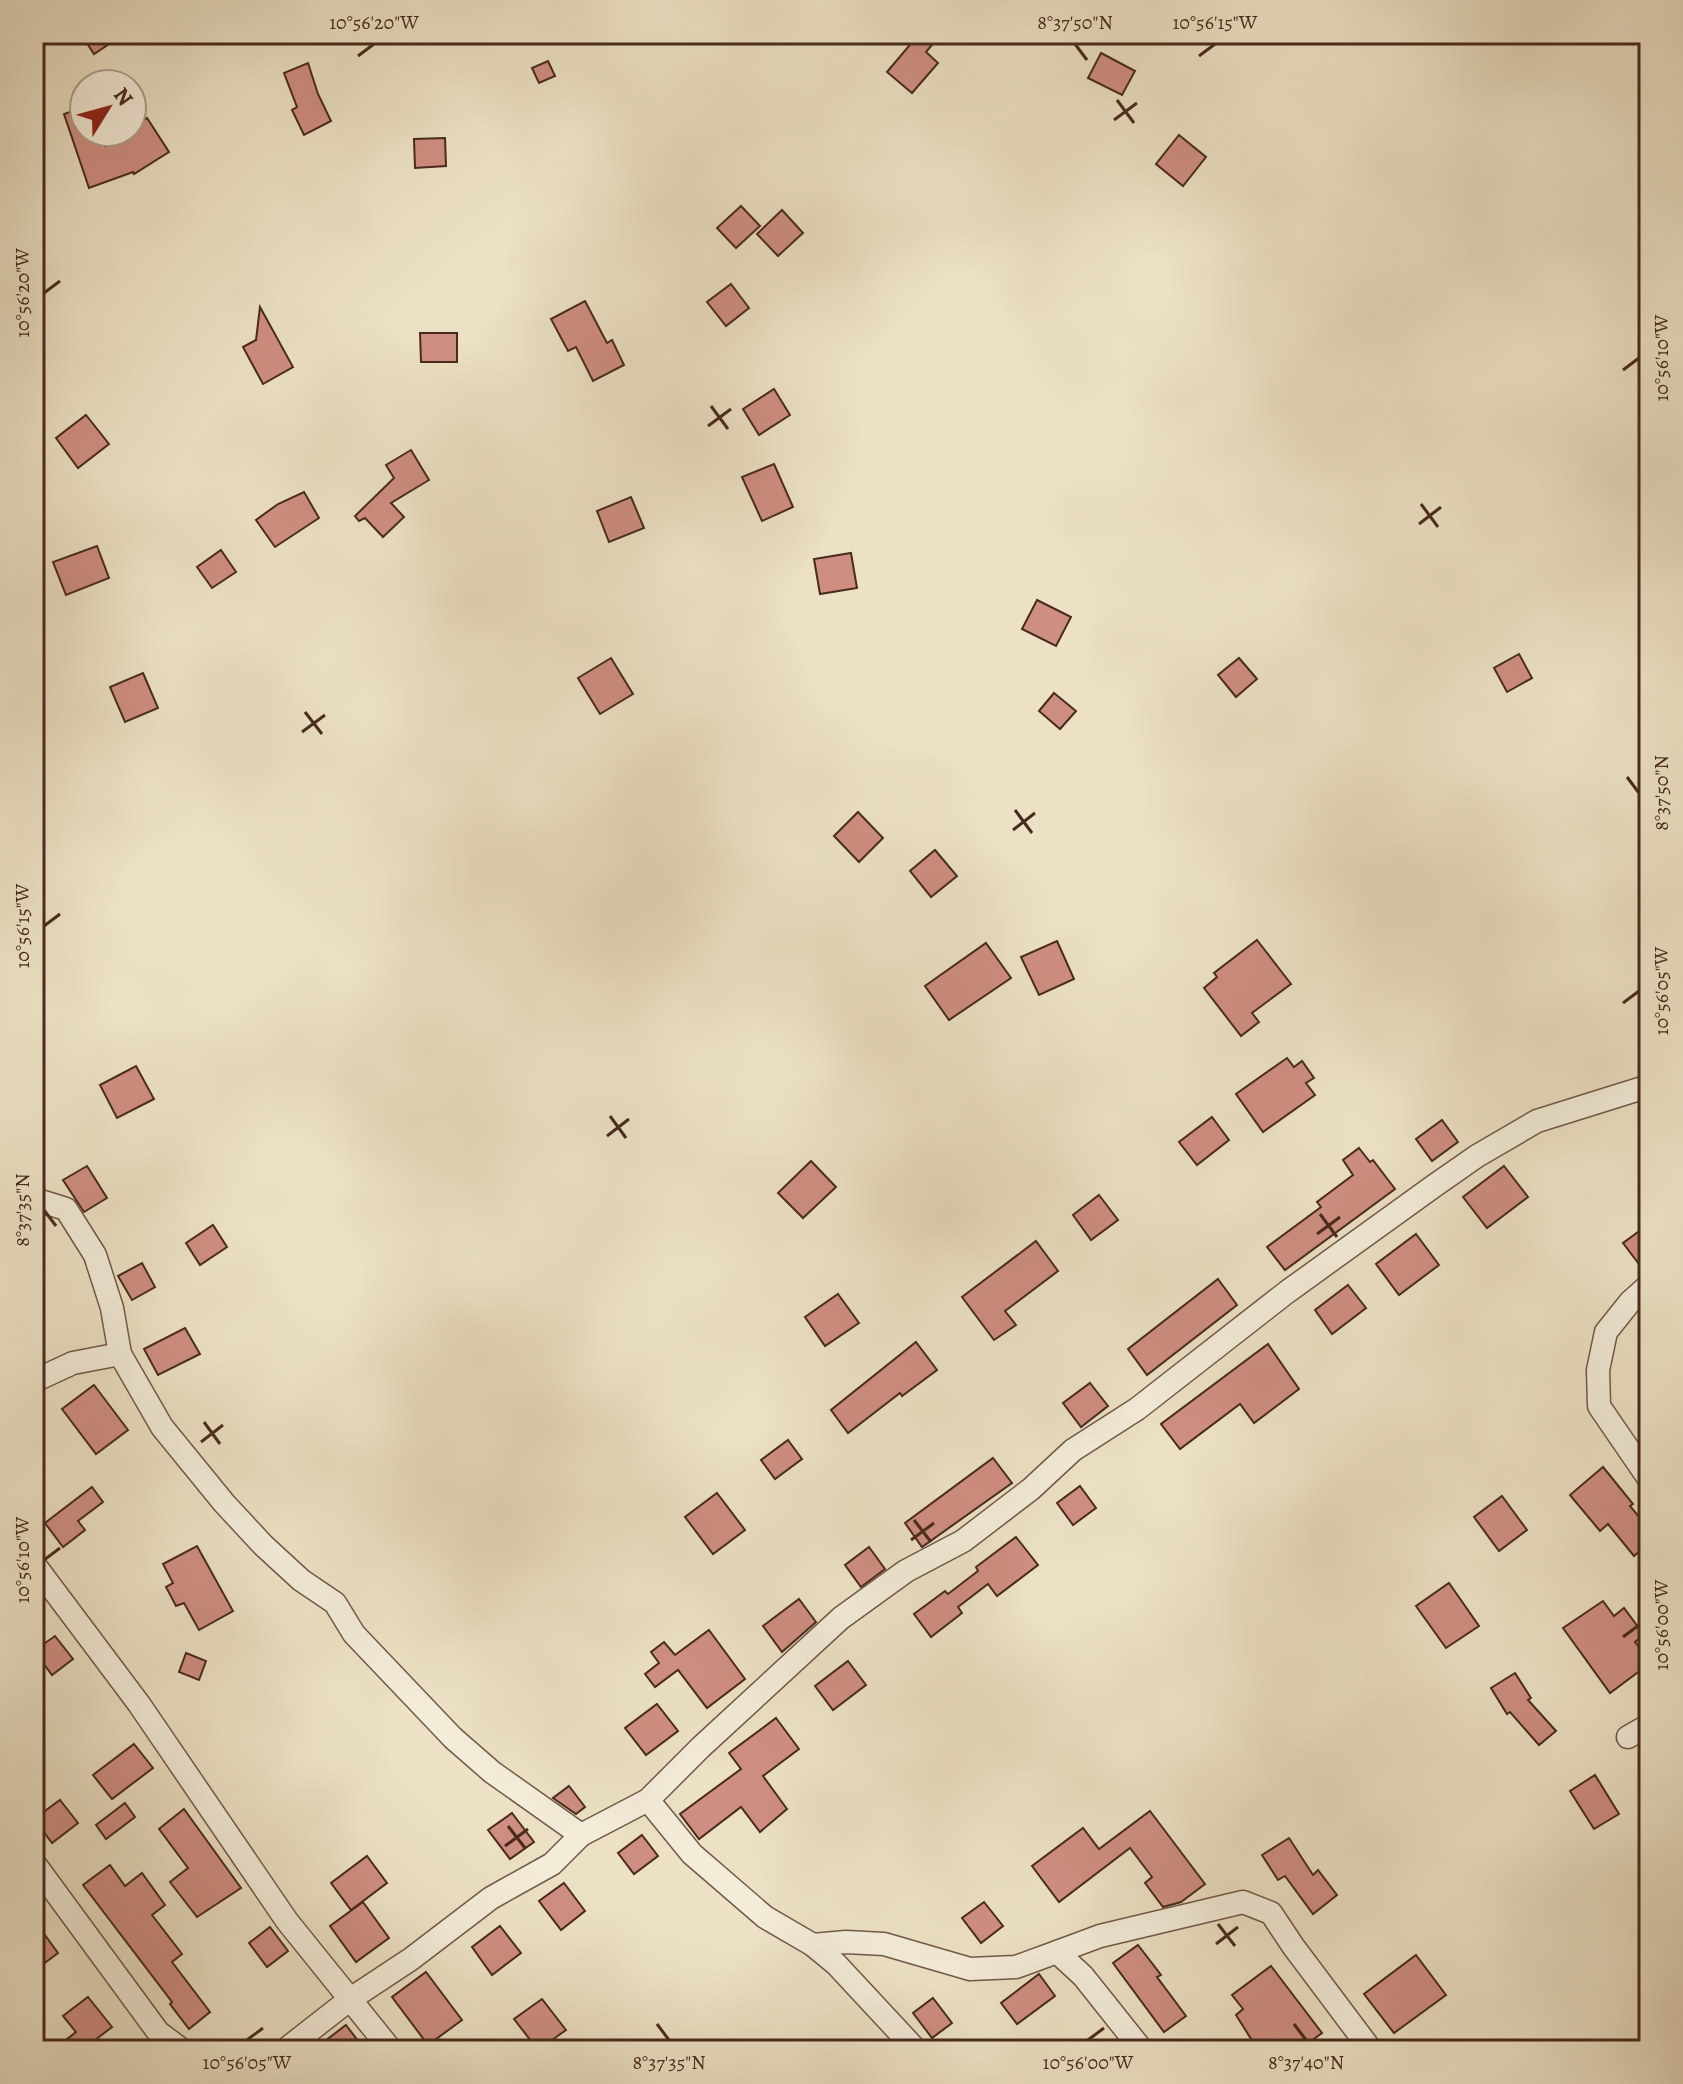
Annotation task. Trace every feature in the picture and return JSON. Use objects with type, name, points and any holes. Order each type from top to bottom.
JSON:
[{"type":"street","points":[[285,2050],[491,1898],[552,1864],[581,1835],[648,1800],[841,1618],[906,1571],[963,1541],[1031,1489],[1073,1450],[1137,1409],[1287,1292],[1434,1186],[1477,1156],[1537,1121],[1649,1086]]},
{"type":"street","points":[[34,1199],[66,1209],[95,1255],[112,1308],[120,1354],[162,1427],[224,1503],[301,1580],[335,1603],[354,1634],[453,1738],[503,1781],[581,1835]]},
{"type":"street","points":[[1649,1285],[1630,1302],[1606,1332],[1598,1370],[1599,1406],[1649,1479]]},
{"type":"street","points":[[34,1381],[73,1363],[120,1354]]},
{"type":"street","points":[[34,1564],[139,1704],[253,1874],[391,2050]]},
{"type":"street","points":[[1628,1737],[1649,1725]]},
{"type":"street","points":[[648,1800],[692,1854],[765,1917],[813,1945],[836,1964],[916,2050]]},
{"type":"street","points":[[34,1863],[158,2032],[182,2050]]},
{"type":"street","points":[[813,1945],[846,1942],[884,1944],[970,1969],[1016,1967],[1100,1936],[1243,1902],[1271,1913],[1371,2050]]},
{"type":"street","points":[[1057,1952],[1083,1976],[1142,2050]]},
{"type":"building","points":[[81,34],[124,34],[94,54]]},
{"type":"building","points":[[919,34],[941,34],[926,52],[938,63],[912,93],[887,72]]},
{"type":"building","points":[[1101,53],[1135,71],[1122,95],[1088,78]]},
{"type":"building","points":[[548,61],[555,76],[539,83],[532,68]]},
{"type":"building","points":[[308,63],[331,121],[304,135],[292,110],[297,107],[284,73]]},
{"type":"building","points":[[148,120],[169,152],[134,174],[89,188],[75,148],[148,148]]},
{"type":"building","points":[[1179,135],[1206,157],[1183,186],[1156,164]]},
{"type":"building","points":[[445,138],[446,166],[415,168],[414,139]]},
{"type":"building","points":[[741,206],[760,226],[736,248],[717,228]]},
{"type":"building","points":[[782,210],[803,233],[778,256],[757,234]]},
{"type":"building","points":[[731,284],[749,308],[726,326],[707,302]]},
{"type":"building","points":[[585,301],[607,343],[612,340],[624,365],[593,381],[576,347],[568,351],[551,319]]},
{"type":"building","points":[[260,307],[293,367],[263,384],[243,347],[256,340]]},
{"type":"building","points":[[420,333],[457,333],[457,362],[421,362]]},
{"type":"building","points":[[774,389],[790,415],[759,435],[743,409]]},
{"type":"building","points":[[86,415],[109,444],[78,468],[56,438]]},
{"type":"building","points":[[411,450],[429,480],[391,503],[404,517],[383,537],[365,518],[359,521],[355,516],[394,478],[386,465]]},
{"type":"building","points":[[774,464],[793,507],[762,521],[742,477]]},
{"type":"building","points":[[304,492],[319,518],[275,547],[256,520],[278,504]]},
{"type":"building","points":[[631,497],[644,528],[609,542],[597,511]]},
{"type":"building","points":[[97,546],[109,578],[66,595],[53,562]]},
{"type":"building","points":[[221,550],[236,572],[212,588],[197,567]]},
{"type":"building","points":[[851,553],[857,588],[820,594],[814,559]]},
{"type":"building","points":[[1037,600],[1071,617],[1056,646],[1022,629]]},
{"type":"building","points":[[1519,654],[1532,678],[1507,692],[1494,668]]},
{"type":"building","points":[[611,658],[633,694],[600,714],[578,678]]},
{"type":"building","points":[[1239,658],[1257,679],[1236,697],[1218,675]]},
{"type":"building","points":[[143,673],[158,708],[125,722],[110,687]]},
{"type":"building","points":[[1054,693],[1076,711],[1060,729],[1039,711]]},
{"type":"building","points":[[858,812],[883,838],[859,862],[834,836]]},
{"type":"building","points":[[935,850],[957,876],[931,897],[910,871]]},
{"type":"building","points":[[1257,940],[1291,984],[1252,1013],[1259,1022],[1241,1036],[1204,988],[1217,977],[1214,973]]},
{"type":"building","points":[[1057,941],[1074,979],[1039,995],[1021,957]]},
{"type":"building","points":[[986,943],[1011,978],[949,1020],[925,986]]},
{"type":"building","points":[[1287,1058],[1294,1067],[1302,1061],[1314,1078],[1306,1083],[1315,1095],[1263,1132],[1236,1094]]},
{"type":"building","points":[[136,1066],[154,1099],[117,1118],[100,1085]]},
{"type":"building","points":[[1212,1117],[1229,1140],[1197,1165],[1179,1142]]},
{"type":"building","points":[[1442,1120],[1458,1142],[1432,1161],[1416,1139]]},
{"type":"building","points":[[1359,1148],[1370,1162],[1373,1160],[1395,1189],[1285,1270],[1267,1247],[1321,1207],[1317,1202],[1353,1175],[1343,1160]]},
{"type":"building","points":[[811,1161],[836,1187],[803,1218],[778,1193]]},
{"type":"building","points":[[87,1166],[107,1198],[84,1212],[63,1180]]},
{"type":"building","points":[[1504,1166],[1528,1197],[1487,1228],[1463,1197]]},
{"type":"building","points":[[1099,1195],[1118,1220],[1091,1240],[1073,1215]]},
{"type":"building","points":[[1649,1224],[1649,1271],[1645,1272],[1623,1243]]},
{"type":"building","points":[[213,1225],[227,1247],[200,1265],[186,1243]]},
{"type":"building","points":[[1416,1234],[1439,1265],[1399,1295],[1376,1264]]},
{"type":"building","points":[[1036,1241],[1058,1271],[1005,1311],[1016,1325],[994,1340],[962,1297]]},
{"type":"building","points":[[142,1263],[155,1287],[132,1300],[118,1276]]},
{"type":"building","points":[[1218,1279],[1237,1305],[1147,1375],[1128,1349]]},
{"type":"building","points":[[1348,1285],[1366,1308],[1332,1334],[1315,1310]]},
{"type":"building","points":[[838,1294],[859,1323],[825,1346],[805,1317]]},
{"type":"building","points":[[185,1328],[200,1354],[158,1375],[144,1349]]},
{"type":"building","points":[[916,1342],[937,1370],[902,1396],[900,1393],[848,1433],[831,1410]]},
{"type":"building","points":[[1268,1344],[1299,1389],[1254,1423],[1240,1404],[1180,1449],[1161,1424]]},
{"type":"building","points":[[1090,1383],[1108,1406],[1081,1427],[1063,1403]]},
{"type":"building","points":[[94,1385],[128,1430],[96,1454],[62,1409]]},
{"type":"building","points":[[788,1440],[802,1459],[775,1479],[761,1460]]},
{"type":"building","points":[[993,1458],[1012,1483],[922,1547],[905,1523]]},
{"type":"building","points":[[1603,1467],[1649,1529],[1649,1543],[1634,1556],[1608,1524],[1600,1531],[1570,1495]]},
{"type":"building","points":[[1080,1486],[1096,1508],[1073,1525],[1057,1503]]},
{"type":"building","points":[[92,1487],[103,1502],[78,1521],[85,1530],[63,1547],[45,1523]]},
{"type":"building","points":[[717,1493],[745,1530],[713,1554],[685,1517]]},
{"type":"building","points":[[1502,1496],[1527,1530],[1499,1551],[1474,1517]]},
{"type":"building","points":[[1016,1537],[1038,1565],[997,1596],[988,1584],[958,1607],[962,1613],[931,1637],[914,1614],[945,1591],[948,1594],[978,1571],[976,1567]]},
{"type":"building","points":[[197,1546],[233,1611],[199,1630],[184,1603],[176,1606],[166,1587],[173,1583],[163,1564]]},
{"type":"building","points":[[869,1547],[885,1569],[861,1587],[845,1565]]},
{"type":"building","points":[[1449,1583],[1479,1626],[1446,1648],[1416,1606]]},
{"type":"building","points":[[799,1599],[816,1622],[782,1652],[763,1626]]},
{"type":"building","points":[[1603,1601],[1614,1616],[1624,1608],[1644,1635],[1635,1642],[1649,1660],[1649,1664],[1610,1693],[1563,1628]]},
{"type":"building","points":[[709,1630],[745,1679],[707,1708],[678,1670],[655,1687],[645,1674],[659,1663],[651,1652],[664,1642],[675,1655]]},
{"type":"building","points":[[55,1636],[73,1659],[52,1675],[34,1651]]},
{"type":"building","points":[[186,1653],[206,1661],[199,1680],[179,1672]]},
{"type":"building","points":[[848,1661],[866,1685],[833,1710],[815,1686]]},
{"type":"building","points":[[1515,1673],[1531,1698],[1528,1700],[1556,1731],[1539,1745],[1510,1712],[1507,1714],[1491,1688]]},
{"type":"building","points":[[657,1704],[678,1731],[646,1755],[625,1728]]},
{"type":"building","points":[[776,1718],[799,1749],[763,1776],[787,1809],[760,1832],[741,1807],[699,1839],[680,1814],[741,1769],[729,1753]]},
{"type":"building","points":[[134,1744],[153,1768],[112,1799],[93,1775]]},
{"type":"building","points":[[1595,1775],[1619,1814],[1594,1829],[1570,1791]]},
{"type":"building","points":[[569,1786],[585,1807],[576,1814],[553,1798]]},
{"type":"building","points":[[60,1800],[78,1823],[52,1843],[34,1819]]},
{"type":"building","points":[[125,1803],[135,1817],[106,1839],[96,1825]]},
{"type":"building","points":[[184,1809],[241,1888],[197,1917],[170,1882],[188,1868],[159,1829]]},
{"type":"building","points":[[1150,1811],[1205,1884],[1181,1902],[1163,1907],[1145,1883],[1152,1877],[1130,1848],[1059,1902],[1032,1866],[1083,1828],[1099,1849]]},
{"type":"building","points":[[512,1813],[534,1842],[510,1859],[488,1830]]},
{"type":"building","points":[[642,1835],[658,1856],[634,1874],[618,1853]]},
{"type":"building","points":[[1289,1838],[1313,1875],[1318,1870],[1337,1895],[1313,1914],[1285,1876],[1278,1880],[1262,1855]]},
{"type":"building","points":[[367,1856],[387,1883],[351,1910],[331,1883]]},
{"type":"building","points":[[110,1865],[125,1886],[142,1873],[165,1905],[152,1915],[182,1954],[172,1962],[210,2012],[189,2029],[83,1885]]},
{"type":"building","points":[[564,1883],[585,1911],[561,1930],[539,1901]]},
{"type":"building","points":[[363,1902],[389,1938],[356,1962],[330,1926]]},
{"type":"building","points":[[984,1902],[1003,1926],[981,1943],[962,1918]]},
{"type":"building","points":[[34,1920],[58,1953],[34,1971]]},
{"type":"building","points":[[500,1926],[521,1953],[492,1975],[472,1947]]},
{"type":"building","points":[[270,1927],[288,1951],[267,1967],[249,1943]]},
{"type":"building","points":[[1138,1945],[1186,2016],[1164,2032],[1113,1963]]},
{"type":"building","points":[[1416,1955],[1446,1995],[1394,2033],[1364,1994]]},
{"type":"building","points":[[1271,1966],[1322,2033],[1299,2050],[1258,2050],[1236,2015],[1243,2009],[1232,1995]]},
{"type":"building","points":[[426,1972],[462,2020],[428,2045],[392,1997]]},
{"type":"building","points":[[1039,1974],[1055,1996],[1017,2024],[1001,2003]]},
{"type":"building","points":[[88,1997],[112,2027],[82,2050],[53,2050],[76,2032],[63,2016]]},
{"type":"building","points":[[933,1998],[952,2023],[932,2038],[913,2013]]},
{"type":"building","points":[[542,1999],[566,2030],[538,2050],[514,2019]]},
{"type":"building","points":[[346,2025],[365,2050],[313,2050]]}]
